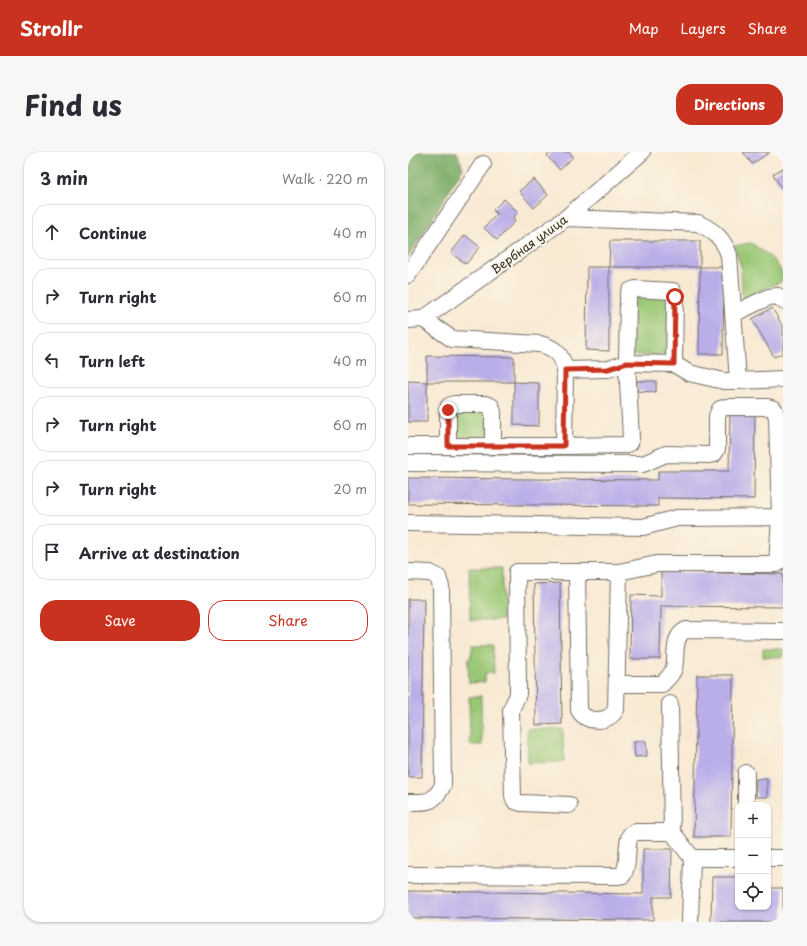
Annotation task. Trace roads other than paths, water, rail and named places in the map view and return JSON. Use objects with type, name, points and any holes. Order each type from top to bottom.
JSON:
[{"type":"street","name":"Вербная улица","points":[[415,319],[566,218],[642,152]]},
{"type":"street","points":[[408,276],[483,164]]},
{"type":"street","points":[[566,218],[698,222],[714,231],[725,243],[729,255],[738,381]]},
{"type":"street","points":[[408,446],[564,446],[625,445],[630,443],[627,363],[628,297],[630,291],[635,289],[668,289],[673,291],[675,297],[674,364]]},
{"type":"street","points":[[733,314],[769,297],[778,296],[783,301]]},
{"type":"street","points":[[415,319],[452,339],[540,344],[553,348],[563,359],[565,370],[564,446]]},
{"type":"street","points":[[565,370],[608,369],[627,363],[674,364],[689,373],[724,380],[738,381],[783,378]]},
{"type":"street","points":[[448,446],[449,406],[454,404],[485,404],[491,406],[493,412],[493,446]]},
{"type":"street","points":[[408,463],[643,464],[666,454],[709,455],[714,454],[717,449],[717,416],[720,409],[726,407],[768,407],[774,409],[777,417],[781,517],[777,564],[657,564],[619,572],[517,572],[518,694],[511,710],[512,796],[515,801],[521,803],[569,805]]},
{"type":"street","points":[[408,523],[643,527],[676,518],[781,517]]},
{"type":"street","points":[[408,572],[430,573],[438,577],[441,587],[443,777],[443,785],[437,797],[426,802],[408,802]]},
{"type":"street","points":[[577,572],[579,710],[582,716],[589,719],[607,719],[614,716],[616,709],[619,572]]},
{"type":"street","points":[[617,684],[662,684],[670,676],[674,669],[677,637],[680,632],[686,630],[783,632]]},
{"type":"street","points":[[670,704],[672,832],[692,858],[690,922]]},
{"type":"street","points":[[746,773],[746,802]]},
{"type":"street","points":[[408,875],[617,876],[623,874],[627,869],[627,842],[630,835],[636,832],[672,832]]},
{"type":"street","points":[[692,858],[735,858]]},
{"type":"street","points":[[771,858],[783,858]]}]
